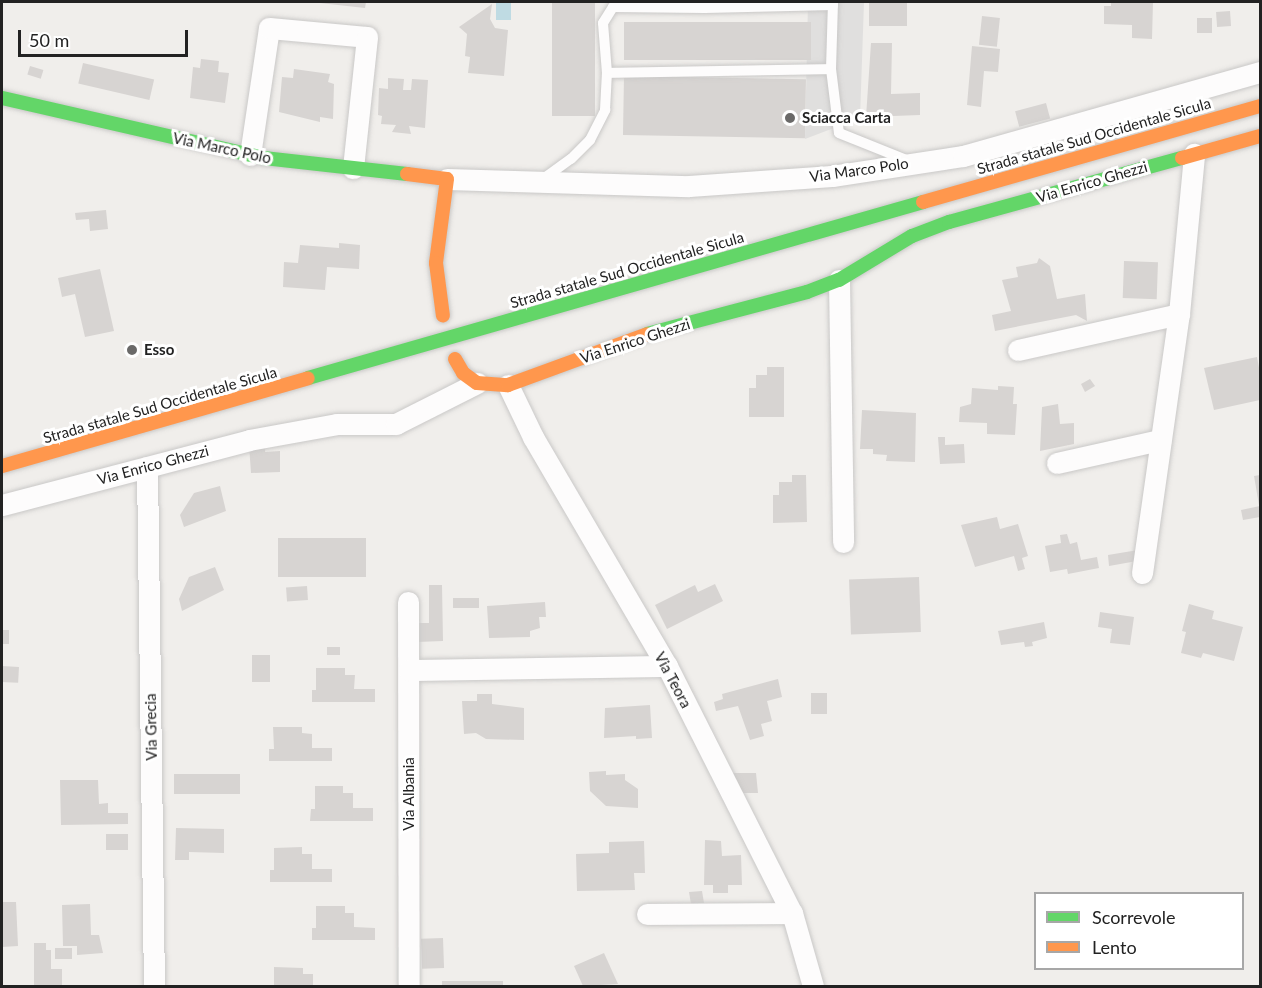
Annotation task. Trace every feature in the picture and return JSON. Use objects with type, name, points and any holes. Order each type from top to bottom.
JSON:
[{"type":"street","points":[[250,155],[269,28],[367,37],[353,168]]},
{"type":"street","name":"Via Marco Polo","points":[[2,98],[250,155],[447,179],[689,186],[832,176],[963,156],[1260,72]]},
{"type":"street","name":"Strada statale Sud Occidentale Sicula","points":[[2,466],[1260,106]]},
{"type":"street","name":"Via Enrico Ghezzi","points":[[2,505],[249,440],[337,424],[396,424],[477,383],[508,385],[651,332],[807,292],[839,280],[912,236],[949,222],[1260,136]]},
{"type":"street","points":[[1142,573],[1179,314],[1194,154]]},
{"type":"street","points":[[443,316],[436,263],[447,179]]},
{"type":"street","points":[[839,280],[843,542]]},
{"type":"street","points":[[1018,350],[1179,314]]},
{"type":"street","points":[[455,359],[463,373],[477,383]]},
{"type":"street","name":"Via Teora","points":[[508,385],[533,437],[667,666],[792,913],[813,987]]},
{"type":"street","points":[[1057,463],[1160,440]]},
{"type":"street","name":"Via Grecia","points":[[147,467],[154,987]]},
{"type":"street","name":"Via Albania","points":[[408,602],[409,987]]},
{"type":"street","points":[[409,670],[667,666]]},
{"type":"street","points":[[647,915],[792,913]]},
{"type":"lane","points":[[541,181],[571,159],[590,140],[605,110],[607,73],[603,23],[613,7],[705,8],[833,3],[831,69],[838,133],[915,163]]},
{"type":"lane","points":[[607,73],[831,69]]},
{"type":"shaded area","points":[[808,2],[864,2],[860,118],[805,139]]},
{"type":"water","points":[[496,2],[511,2],[511,20],[496,20]]},
{"type":"building","points":[[311,2],[366,2],[365,8]]},
{"type":"building","points":[[552,2],[595,2],[595,116],[552,116]]},
{"type":"building","points":[[869,2],[907,2],[907,26],[869,26]]},
{"type":"building","points":[[1111,2],[1153,2],[1152,39],[1132,38],[1132,25],[1104,24],[1104,6],[1111,6]]},
{"type":"building","points":[[492,4],[490,19],[495,28],[508,30],[504,76],[468,73],[470,57],[465,56],[467,34],[459,27]]},
{"type":"building","points":[[1230,11],[1231,26],[1217,27],[1216,12]]},
{"type":"building","points":[[982,16],[1000,18],[997,47],[979,45]]},
{"type":"building","points":[[1197,18],[1212,18],[1212,33],[1197,33]]},
{"type":"building","points":[[624,22],[811,22],[811,60],[624,60]]},
{"type":"building","points":[[871,43],[892,43],[891,94],[920,93],[920,115],[866,117]]},
{"type":"building","points":[[972,46],[1000,49],[998,72],[984,71],[981,107],[967,105]]},
{"type":"building","points":[[201,59],[219,61],[218,72],[229,73],[225,103],[190,98],[193,67],[200,68]]},
{"type":"building","points":[[83,63],[154,79],[149,100],[78,83]]},
{"type":"building","points":[[30,66],[43,70],[41,79],[27,75]]},
{"type":"building","points":[[294,69],[330,74],[328,82],[334,84],[333,119],[320,117],[320,122],[279,112],[282,77],[293,78]]},
{"type":"building","points":[[624,76],[806,79],[805,138],[623,135]]},
{"type":"building","points":[[388,78],[404,79],[403,90],[411,90],[412,79],[428,80],[425,128],[409,126],[411,134],[392,132],[396,125],[381,124],[382,116],[378,115],[379,88],[388,89]]},
{"type":"building","points":[[1046,103],[1050,118],[1019,127],[1015,111]]},
{"type":"building","points":[[106,210],[108,229],[90,231],[89,219],[76,220],[75,213]]},
{"type":"building","points":[[339,243],[360,245],[359,269],[327,267],[325,290],[283,287],[284,262],[298,263],[300,245],[339,248]]},
{"type":"building","points":[[1039,258],[1050,266],[1057,299],[1085,294],[1087,321],[1076,315],[995,331],[992,315],[1011,311],[1002,280],[1018,277],[1016,267],[1037,263]]},
{"type":"building","points":[[1124,261],[1158,262],[1157,299],[1123,298]]},
{"type":"building","points":[[100,269],[114,331],[85,337],[75,294],[62,297],[58,278]]},
{"type":"building","points":[[1257,357],[1260,373],[1260,400],[1214,410],[1204,368]]},
{"type":"building","points":[[767,367],[784,367],[784,417],[749,417],[749,388],[756,388],[756,375],[767,375]]},
{"type":"building","points":[[1090,379],[1095,386],[1085,392],[1081,384]]},
{"type":"building","points":[[998,386],[1014,387],[1013,404],[1017,404],[1015,435],[987,434],[987,423],[959,422],[960,407],[971,404],[972,388],[998,390]]},
{"type":"building","points":[[1058,404],[1060,424],[1074,423],[1074,444],[1040,451],[1042,407]]},
{"type":"building","points":[[862,410],[916,413],[915,462],[886,461],[887,455],[873,454],[873,449],[860,449]]},
{"type":"building","points":[[938,437],[945,437],[945,445],[964,444],[965,463],[940,464]]},
{"type":"building","points":[[266,442],[265,452],[280,451],[280,472],[251,473],[249,445]]},
{"type":"building","points":[[792,475],[806,475],[807,522],[773,523],[773,495],[779,495],[779,482],[792,482]]},
{"type":"building","points":[[1260,475],[1260,505],[1259,505],[1254,476]]},
{"type":"building","points":[[220,486],[226,511],[184,527],[180,515],[194,493]]},
{"type":"building","points":[[1260,506],[1260,517],[1243,520],[1241,510]]},
{"type":"building","points":[[997,517],[1000,529],[1018,524],[1028,556],[1022,558],[1025,569],[1018,571],[1014,556],[975,567],[961,525]]},
{"type":"building","points":[[1067,534],[1070,544],[1077,542],[1081,560],[1097,557],[1099,568],[1068,574],[1067,569],[1050,572],[1045,546],[1061,543],[1060,535]]},
{"type":"building","points":[[278,538],[366,538],[366,577],[278,577]]},
{"type":"building","points":[[1138,550],[1137,561],[1109,566],[1108,555]]},
{"type":"building","points":[[215,567],[224,590],[182,611],[179,599],[189,577]]},
{"type":"building","points":[[919,577],[921,632],[851,634],[849,579]]},
{"type":"building","points":[[715,584],[723,601],[667,629],[655,605],[695,585],[698,592]]},
{"type":"building","points":[[429,585],[442,585],[443,641],[417,642],[417,623],[429,623]]},
{"type":"building","points":[[307,586],[308,600],[287,601],[286,587]]},
{"type":"building","points":[[453,598],[479,598],[479,608],[453,608]]},
{"type":"building","points":[[545,602],[546,617],[539,617],[540,628],[530,631],[530,637],[489,638],[487,606]]},
{"type":"building","points":[[1189,604],[1214,611],[1212,619],[1243,627],[1234,661],[1203,653],[1201,658],[1181,653],[1186,632],[1182,631]]},
{"type":"building","points":[[1100,612],[1134,617],[1130,645],[1110,643],[1112,629],[1098,627]]},
{"type":"building","points":[[1044,622],[1047,638],[1032,642],[1033,646],[1025,647],[1024,642],[1001,645],[998,631]]},
{"type":"building","points":[[2,630],[9,630],[9,644],[2,644]]},
{"type":"building","points":[[327,647],[340,647],[340,655],[327,655]]},
{"type":"building","points":[[252,655],[270,655],[270,682],[252,682]]},
{"type":"building","points":[[2,666],[19,667],[18,683],[2,682]]},
{"type":"building","points":[[316,668],[345,668],[345,675],[355,675],[354,689],[375,689],[375,702],[312,702],[312,690],[316,690]]},
{"type":"building","points":[[778,679],[782,697],[767,701],[772,721],[761,724],[764,736],[750,740],[738,706],[716,711],[714,702],[723,699],[722,694]]},
{"type":"building","points":[[811,693],[827,693],[827,714],[811,714]]},
{"type":"building","points":[[477,694],[492,694],[492,704],[524,708],[524,740],[486,739],[476,733],[464,734],[462,701],[477,701]]},
{"type":"building","points":[[650,705],[652,738],[636,739],[636,736],[604,738],[605,708]]},
{"type":"building","points":[[273,727],[302,727],[302,733],[312,734],[312,748],[332,748],[332,761],[269,761],[269,749],[274,749]]},
{"type":"building","points":[[606,771],[606,775],[625,774],[625,780],[638,789],[638,808],[606,806],[590,791],[589,772]]},
{"type":"building","points":[[727,773],[756,773],[758,793],[739,793]]},
{"type":"building","points":[[174,774],[240,774],[240,794],[174,794]]},
{"type":"building","points":[[60,780],[98,780],[99,804],[108,803],[108,813],[128,813],[128,824],[61,825]]},
{"type":"building","points":[[315,786],[343,786],[343,793],[353,793],[353,808],[373,808],[373,821],[310,821],[311,809],[315,809]]},
{"type":"building","points":[[176,828],[224,829],[224,853],[189,852],[189,860],[175,860]]},
{"type":"building","points":[[106,834],[128,834],[128,850],[106,850]]},
{"type":"building","points":[[705,840],[721,841],[722,856],[741,855],[742,885],[728,885],[728,893],[713,893],[713,885],[704,885]]},
{"type":"building","points":[[644,841],[645,873],[634,873],[635,890],[577,891],[576,854],[609,853],[609,842]]},
{"type":"building","points":[[302,847],[302,854],[312,854],[312,869],[332,869],[332,882],[270,882],[270,870],[274,870],[274,848]]},
{"type":"building","points":[[702,891],[704,903],[691,904],[689,892]]},
{"type":"building","points":[[2,902],[16,902],[18,946],[2,947]]},
{"type":"building","points":[[90,904],[91,935],[99,935],[103,953],[77,955],[77,946],[63,946],[62,905]]},
{"type":"building","points":[[316,906],[345,906],[345,913],[354,913],[354,927],[375,928],[375,940],[312,940],[312,928],[316,928]]},
{"type":"building","points":[[443,938],[444,968],[422,969],[421,939]]},
{"type":"building","points":[[34,943],[46,943],[46,950],[51,950],[51,969],[62,969],[62,986],[34,986]]},
{"type":"building","points":[[55,948],[72,948],[72,959],[55,959]]},
{"type":"building","points":[[604,953],[618,984],[583,986],[574,966]]},
{"type":"building","points":[[274,967],[303,968],[303,974],[313,974],[313,986],[274,986]]},
{"type":"building","points":[[442,981],[503,981],[503,986],[442,986]]},
{"type":"traffic: fast","points":[[2,98],[264,158],[407,174]]},
{"type":"traffic: fast","points":[[647,334],[807,292],[839,280],[912,236],[949,222],[1182,158]]},
{"type":"traffic: fast","points":[[308,378],[923,202]]},
{"type":"traffic: slow","points":[[923,202],[1260,106]]},
{"type":"traffic: slow","points":[[1182,158],[1260,136]]},
{"type":"traffic: slow","points":[[407,174],[447,179],[436,263],[443,316]]},
{"type":"traffic: slow","points":[[455,359],[463,373],[477,383],[508,385],[647,334]]},
{"type":"traffic: slow","points":[[2,466],[308,378]]},
{"type":"place","name":"Sciacca Carta","points":[[790,118]]},
{"type":"place","name":"Esso","points":[[132,350]]}]
